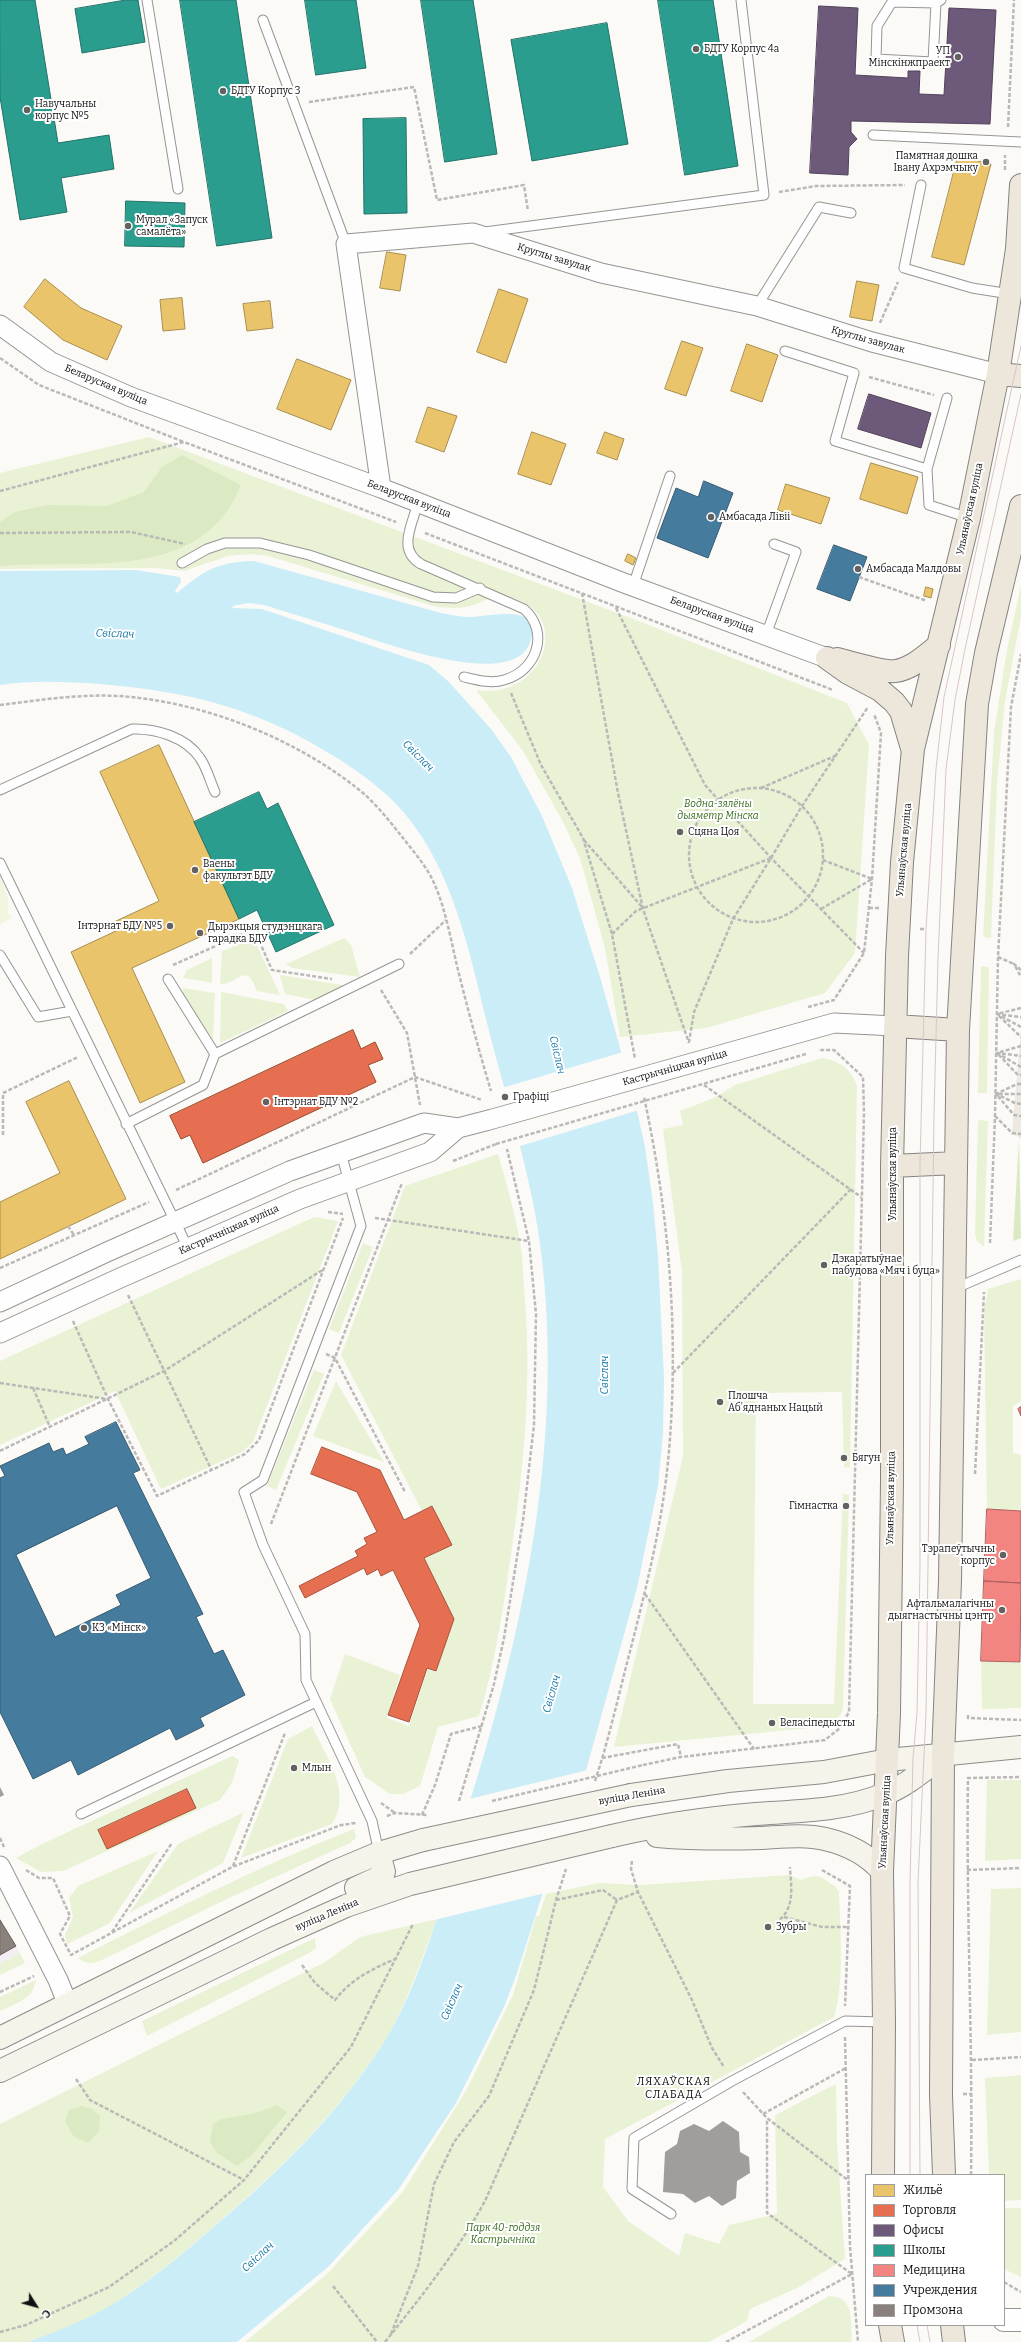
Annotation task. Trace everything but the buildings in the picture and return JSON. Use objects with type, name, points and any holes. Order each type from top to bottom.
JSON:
[{"type":"main road","name":"Ульянаўская вуліца","points":[[883,2174],[884,2022],[882,1871],[888,1760],[892,1481],[892,1166],[895,1026],[902,862],[913,749],[969,518],[998,374],[1017,249],[1013,178]]},
{"type":"main road","points":[[998,374],[1021,376]]},
{"type":"main road","points":[[944,2174],[941,2095],[943,1756],[950,1581],[956,1288],[958,1030],[977,704],[986,653],[1021,506]]},
{"type":"main road","points":[[827,658],[894,671],[918,661],[939,645]]},
{"type":"main road","points":[[827,658],[848,673],[880,690],[894,702],[903,717],[913,749]]},
{"type":"main road","points":[[895,1026],[958,1030]]},
{"type":"main road","points":[[892,1166],[956,1163]]},
{"type":"main road","points":[[618,1834],[754,1814],[823,1809],[859,1803],[886,1794],[912,1780],[943,1756],[1021,1747]]},
{"type":"main road","name":"вуліца Леніна","points":[[0,2038],[263,1906],[379,1853],[422,1840],[631,1795],[728,1781],[824,1772],[888,1760],[943,1756]]},
{"type":"main road","points":[[618,1834],[697,1839],[823,1838],[844,1844],[857,1851],[872,1860],[882,1871]]},
{"type":"main road","name":"вуліца Леніна","points":[[0,2071],[211,1969],[346,1906],[410,1884],[618,1834]]},
{"type":"main road","name":"вуліца Леніна","points":[[211,1969],[236,1942],[334,1897],[380,1879],[384,1872],[379,1853]]},
{"type":"main road","points":[[890,2326],[893,2342]]},
{"type":"main road","points":[[952,2326],[954,2342]]},
{"type":"street","name":"Круглы завулак","points":[[346,244],[473,233],[601,272],[757,306],[872,342],[998,374]]},
{"type":"street","points":[[346,244],[381,488]]},
{"type":"street","name":"Беларуская вуліца","points":[[0,325],[51,362],[131,397],[381,488],[634,586],[827,658]]},
{"type":"street","name":"Кастрычніцкая вуліца","points":[[0,1302],[290,1171],[424,1123],[458,1128],[834,1023],[895,1026]]},
{"type":"street","name":"Кастрычніцкая вуліца","points":[[0,1333],[300,1199],[430,1152],[458,1128]]},
{"type":"street","points":[[3,1858],[68,2005]]},
{"type":"street","points":[[1005,2320],[1021,2320]]},
{"type":"lane","points":[[147,0],[178,189]]},
{"type":"lane","points":[[473,233],[764,195],[741,0]]},
{"type":"lane","points":[[939,1],[933,62],[876,59],[877,26],[892,2],[939,1]]},
{"type":"lane","points":[[263,20],[346,244]]},
{"type":"lane","points":[[873,135],[1006,140],[1021,142]]},
{"type":"lane","points":[[921,185],[904,268],[972,288],[1010,294]]},
{"type":"lane","points":[[757,306],[819,207],[851,213]]},
{"type":"lane","points":[[785,350],[854,373],[835,441],[927,469]]},
{"type":"lane","points":[[947,398],[927,469],[929,505],[969,518]]},
{"type":"lane","points":[[634,586],[670,476]]},
{"type":"lane","points":[[418,502],[406,546],[409,554],[421,564],[480,588],[524,609],[532,616],[538,627],[540,640],[536,653],[529,663],[505,680],[492,682],[464,677]]},
{"type":"lane","points":[[182,563],[207,548],[225,543],[260,543],[309,555],[433,597],[456,598],[480,588]]},
{"type":"lane","points":[[766,635],[796,552],[774,544]]},
{"type":"lane","points":[[0,790],[132,729],[148,728],[183,742],[200,758],[215,792]]},
{"type":"lane","points":[[0,863],[126,1124],[188,1248]]},
{"type":"lane","points":[[0,955],[38,1017],[72,1011]]},
{"type":"lane","points":[[126,1124],[203,1085],[215,1054],[363,983],[399,964]]},
{"type":"lane","points":[[168,979],[215,1054]]},
{"type":"lane","points":[[341,1153],[361,1226],[263,1480],[244,1492],[263,1545],[305,1634],[306,1680],[372,1820],[379,1853]]},
{"type":"lane","points":[[956,1288],[1021,1260]]},
{"type":"lane","points":[[81,1814],[316,1702]]},
{"type":"lane","points":[[671,2214],[632,2189],[634,2138],[732,2081],[845,2021],[884,2022]]},
{"type":"path","points":[[1013,178],[1006,140],[1014,0]]},
{"type":"path","points":[[294,104],[414,87],[437,200],[524,185],[530,226]]},
{"type":"path","points":[[764,195],[816,186],[921,185],[926,137]]},
{"type":"path","points":[[872,342],[904,268]]},
{"type":"path","points":[[0,358],[39,385],[184,442]]},
{"type":"path","points":[[854,373],[947,398]]},
{"type":"path","points":[[0,533],[131,532],[207,548]]},
{"type":"path","points":[[859,577],[933,603]]},
{"type":"path","points":[[582,593],[618,793],[643,909],[689,1043]]},
{"type":"path","points":[[616,608],[705,784],[771,858],[864,953]]},
{"type":"path","points":[[990,1243],[996,1116],[998,957],[1010,707],[1021,654]]},
{"type":"path","points":[[505,680],[541,764],[582,838],[612,934],[636,1061]]},
{"type":"path","points":[[0,705],[84,696],[118,696],[150,699],[182,705],[211,713],[279,741],[342,776],[364,794],[388,819],[414,851],[434,882],[446,920],[474,1034],[491,1091]]},
{"type":"path","points":[[803,1009],[834,1000],[864,953],[872,879],[881,733],[870,704]]},
{"type":"path","points":[[761,788],[836,755]]},
{"type":"path","points":[[761,788],[783,793],[802,806],[815,822],[822,840],[823,860],[819,880],[809,897],[794,911],[775,920],[754,923],[733,919],[718,912],[705,900],[696,886],[689,868],[688,848],[693,829],[703,813],[718,799],[738,790],[761,788]]},
{"type":"path","points":[[582,838],[643,909]]},
{"type":"path","points":[[612,934],[636,911],[696,886],[771,858]]},
{"type":"path","points":[[689,1043],[694,1012],[733,919],[771,858]]},
{"type":"path","points":[[823,860],[872,879]]},
{"type":"path","points":[[821,909],[872,879]]},
{"type":"path","points":[[399,964],[446,920]]},
{"type":"path","points":[[168,979],[166,968],[254,929],[272,970],[378,985],[407,1033],[415,1077]]},
{"type":"path","points":[[920,929],[926,929]]},
{"type":"path","points":[[998,957],[1021,967]]},
{"type":"path","points":[[1014,964],[1021,970]]},
{"type":"path","points":[[1014,964],[1021,977]]},
{"type":"path","points":[[997,1014],[1021,1008]]},
{"type":"path","points":[[997,1014],[1021,1017]]},
{"type":"path","points":[[997,1014],[1021,1027]]},
{"type":"path","points":[[997,1014],[1021,1037]]},
{"type":"path","points":[[689,1043],[696,1041]]},
{"type":"path","points":[[997,1052],[1021,1046]]},
{"type":"path","points":[[3,1135],[3,1093],[91,1050]]},
{"type":"path","points":[[447,1162],[496,1144],[704,1085],[820,1050],[834,1050],[863,1077],[864,1113],[849,1712],[840,1728],[824,1740],[754,1750],[681,1757],[491,1801]]},
{"type":"path","points":[[997,1052],[1021,1056]]},
{"type":"path","points":[[997,1052],[1021,1067]]},
{"type":"path","points":[[997,1052],[1018,1075],[1021,1075]]},
{"type":"path","points":[[0,1268],[162,1197],[415,1077],[484,1101]]},
{"type":"path","points":[[996,1094],[1017,1084],[1021,1084]]},
{"type":"path","points":[[704,1085],[861,1198]]},
{"type":"path","points":[[592,1788],[602,1758],[645,1594],[656,1538],[669,1452],[673,1373],[672,1296],[665,1211],[642,1092]]},
{"type":"path","points":[[996,1094],[1021,1094]]},
{"type":"path","points":[[996,1094],[1015,1104],[1021,1104]]},
{"type":"path","points":[[996,1094],[1014,1115],[1021,1116]]},
{"type":"path","points":[[996,1116],[1012,1133],[1021,1134]]},
{"type":"path","points":[[459,1801],[494,1684],[510,1609],[534,1425],[536,1314],[529,1241],[507,1149]]},
{"type":"path","points":[[263,1545],[403,1180]]},
{"type":"path","points":[[673,1373],[851,1190]]},
{"type":"path","points":[[73,1320],[108,1399],[157,1496],[245,1454],[259,1440],[345,1214],[324,1211]]},
{"type":"path","points":[[358,1215],[388,1221],[529,1241]]},
{"type":"path","points":[[68,1226],[74,1235]]},
{"type":"path","points":[[0,1452],[164,1371],[325,1268]]},
{"type":"path","points":[[975,1476],[984,1287]]},
{"type":"path","points":[[126,1291],[212,1471]]},
{"type":"path","points":[[296,1343],[335,1358],[405,1492]]},
{"type":"path","points":[[0,1383],[108,1399]]},
{"type":"path","points":[[32,1388],[50,1427]]},
{"type":"path","points":[[645,1594],[754,1750]]},
{"type":"path","points":[[232,1867],[293,1714]]},
{"type":"path","points":[[967,1714],[968,1718],[1021,1720]]},
{"type":"path","points":[[422,1815],[435,1784],[450,1734],[482,1726]]},
{"type":"path","points":[[602,1758],[678,1744],[681,1757]]},
{"type":"path","points":[[971,2174],[972,2060],[967,1870],[968,1778],[1021,1777]]},
{"type":"path","points":[[19,1866],[38,1878],[53,1878],[70,1916],[60,1934],[71,1955],[232,1867],[341,1824],[372,1820],[396,1814],[430,1816]]},
{"type":"path","points":[[0,1838],[3,1858]]},
{"type":"path","points":[[112,1932],[172,1842]]},
{"type":"path","points":[[632,1861],[631,1869],[638,1892],[692,2000],[712,2048],[732,2081],[767,2118],[849,2181]]},
{"type":"path","points":[[391,2334],[418,2266],[434,2184],[454,2142],[489,2096],[534,1990],[556,1900],[568,1863]]},
{"type":"path","points":[[775,1923],[784,1917],[791,1899],[790,1867]]},
{"type":"path","points":[[967,1870],[1021,1868]]},
{"type":"path","points":[[822,1870],[850,1886],[845,2021],[852,2274],[858,2342]]},
{"type":"path","points":[[556,1900],[603,1890],[617,1900]]},
{"type":"path","points":[[385,2342],[455,2252],[485,2201],[617,1900],[638,1892]]},
{"type":"path","points":[[784,1917],[822,1927],[848,1927]]},
{"type":"path","points":[[0,2332],[39,2320],[109,2287],[174,2241],[244,2180],[351,2047],[398,1958],[413,1924]]},
{"type":"path","points":[[302,1965],[315,1983],[335,2000],[350,1983],[364,1973],[398,1958]]},
{"type":"path","points":[[0,1992],[36,1975]]},
{"type":"path","points":[[972,2060],[1021,2057]]},
{"type":"path","points":[[763,2114],[846,2068]]},
{"type":"path","points":[[76,2080],[90,2100],[244,2180]]},
{"type":"path","points":[[767,2118],[767,2213],[852,2274]]},
{"type":"path","points":[[726,2342],[852,2274]]},
{"type":"path","points":[[1005,2283],[1021,2292]]},
{"type":"path","points":[[333,2286],[377,2342]]},
{"type":"shaded area","points":[[1021,1029],[1021,1139],[1012,1133]]},
{"type":"shaded area","points":[[0,1920],[20,1953],[0,1964]]},
{"type":"green space","name":"Водна-зялёны дыяметр Мінска","points":[[149,437],[636,620],[847,703],[869,745],[855,953],[825,993],[706,1028],[620,1037],[605,948],[580,858],[561,818],[523,751],[476,690],[500,690],[519,682],[534,670],[543,654],[545,636],[541,620],[529,606],[509,597],[503,596],[462,608],[437,607],[268,556],[249,554],[228,556],[184,571],[156,568],[0,569],[0,473]]},
{"type":"green space","points":[[182,455],[241,485],[223,517],[198,538],[170,552],[137,560],[103,563],[0,566],[0,522],[15,512],[47,505],[107,506],[144,492],[162,467]]},
{"type":"green space","points":[[1021,585],[1021,617],[1005,701],[997,783],[991,938],[983,937],[994,732],[1007,650]]},
{"type":"green space","points":[[0,878],[7,895],[8,913],[12,917],[0,925]]},
{"type":"green space","points":[[344,938],[351,945],[360,977],[292,968],[286,964]]},
{"type":"green space","points":[[251,940],[256,943],[280,995],[257,991],[253,982],[245,975],[233,981],[220,984],[222,951]]},
{"type":"green space","points":[[212,958],[212,983],[183,978],[187,970]]},
{"type":"green space","points":[[981,966],[989,967],[987,1093],[978,1093]]},
{"type":"green space","points":[[280,975],[342,985],[346,987],[316,1000],[285,994]]},
{"type":"green space","points":[[183,988],[215,993],[213,1040],[183,993]]},
{"type":"green space","points":[[221,992],[284,1004],[288,1011],[220,1043]]},
{"type":"green space","name":"Плошча Абʼяднаных Нацый","points":[[822,1058],[834,1061],[844,1066],[852,1074],[857,1086],[850,1468],[844,1467],[842,1392],[756,1393],[753,1704],[834,1704],[843,1494],[849,1495],[843,1708],[837,1719],[820,1727],[614,1747],[683,1456],[682,1272],[663,1129],[683,1125],[680,1111],[714,1098],[735,1085]]},
{"type":"green space","points":[[978,1120],[988,1121],[984,1247],[977,1241],[975,1234]]},
{"type":"green space","points":[[1019,1139],[1021,1238],[1013,1241]]},
{"type":"green space","points":[[498,1154],[514,1212],[521,1248],[527,1353],[524,1449],[517,1514],[503,1611],[495,1653],[479,1716],[438,1727],[420,1786],[403,1794],[390,1794],[365,1777],[330,1699],[345,1654],[400,1675],[387,1718],[409,1726],[427,1669],[436,1672],[453,1618],[424,1559],[451,1545],[433,1506],[422,1511],[341,1355],[405,1186]]},
{"type":"green space","points":[[314,1217],[338,1221],[253,1442],[242,1452],[161,1489],[115,1391],[0,1445],[0,1361]]},
{"type":"green space","points":[[363,1243],[373,1247],[339,1333],[329,1329]]},
{"type":"green space","points":[[1021,1279],[1021,1401],[1013,1406],[1013,1453],[1021,1455],[1021,1511],[987,1509],[984,1309],[988,1289]]},
{"type":"green space","points":[[314,1370],[324,1374],[276,1490],[267,1486]]},
{"type":"green space","points":[[336,1381],[384,1462],[313,1436]]},
{"type":"green space","points":[[981,1661],[1021,1663],[1021,1708],[982,1709]]},
{"type":"green space","points":[[312,1726],[330,1762],[339,1787],[340,1800],[338,1812],[332,1824],[241,1858],[288,1739]]},
{"type":"green space","points":[[232,1756],[239,1760],[232,1783],[220,1800],[63,1871],[41,1872],[16,1858],[42,1844]]},
{"type":"green space","points":[[987,1780],[1021,1780],[1021,1859],[985,1861]]},
{"type":"green space","points":[[244,1812],[223,1863],[129,1913],[178,1844]]},
{"type":"green space","points":[[354,1829],[356,1838],[350,1843],[231,1897],[102,1960],[88,1963],[81,1961],[78,1958],[249,1874]]},
{"type":"green space","points":[[158,1851],[110,1923],[67,1944],[65,1935],[73,1917],[69,1898],[78,1886]]},
{"type":"green space","name":"Парк 40-годдзя Кастрычніка","points":[[790,1875],[800,1880],[813,1876],[821,1877],[836,1887],[839,1892],[841,1972],[840,1988],[834,2017],[605,2139],[603,2187],[628,2221],[679,2256],[685,2233],[719,2244],[729,2225],[777,2214],[775,2115],[836,2084],[837,2141],[845,2259],[797,2288],[750,2309],[747,2321],[709,2342],[245,2342],[327,2274],[402,2193],[467,2089],[513,1995],[536,1916],[539,1916],[546,1894],[599,1883],[641,1885]]},
{"type":"green space","points":[[1021,1888],[1021,2032],[987,2035],[991,1889]]},
{"type":"green space","points":[[437,1919],[407,1997],[384,2042],[350,2090],[291,2156],[226,2216],[183,2253],[134,2290],[108,2307],[82,2322],[55,2334],[29,2342],[0,2342],[0,2124],[325,1962],[360,1937]]},
{"type":"green space","points":[[315,1938],[316,1948],[309,1953],[147,2036],[142,2021]]},
{"type":"green space","points":[[20,1953],[25,1963],[0,1975],[0,1964]]},
{"type":"green space","points":[[36,1980],[34,1987],[28,1996],[18,2003],[0,2011],[0,1997]]},
{"type":"green space","points":[[1021,2075],[1021,2200],[1005,2201],[1005,2174],[989,2174],[985,2078]]},
{"type":"green space","points":[[277,2105],[287,2112],[251,2156],[237,2166],[217,2153],[210,2142],[213,2124],[221,2119],[256,2113]]},
{"type":"green space","points":[[81,2106],[92,2109],[100,2116],[99,2131],[88,2143],[74,2137],[65,2121],[69,2110]]},
{"type":"green space","points":[[1005,2208],[1021,2208],[1021,2277],[1005,2269]]},
{"type":"green space","points":[[829,2296],[838,2297],[848,2305],[851,2318],[852,2342],[749,2342]]},
{"type":"water","name":"Свіслач","points":[[254,561],[441,613],[471,617],[515,614],[524,617],[531,622],[533,631],[529,645],[517,658],[497,663],[473,663],[417,653],[264,605],[248,603],[233,606],[232,608],[262,609],[429,665],[449,682],[491,729],[511,757],[542,816],[572,888],[600,977],[634,1097],[645,1147],[653,1203],[658,1256],[664,1378],[663,1433],[658,1486],[637,1588],[585,1774],[564,1827],[516,1976],[504,2007],[456,2103],[398,2190],[328,2267],[237,2342],[28,2342],[82,2320],[117,2302],[167,2266],[199,2240],[252,2194],[313,2133],[351,2089],[384,2042],[414,1983],[426,1952],[439,1910],[456,1847],[482,1763],[502,1688],[520,1613],[534,1537],[543,1460],[548,1383],[546,1307],[538,1230],[522,1154],[467,943],[448,888],[422,837],[398,806],[382,790],[364,777],[337,758],[308,741],[251,715],[223,705],[194,698],[132,687],[50,682],[25,682],[0,685],[0,571],[136,570],[180,577],[181,582],[175,591],[177,593],[196,578],[212,569],[230,563]]},
{"type":"pier","points":[[623,1052],[639,1110],[517,1147],[502,1088]]},
{"type":"pier","points":[[588,1770],[566,1827],[545,1893],[434,1920],[453,1849],[469,1799]]},
{"type":"tram line","points":[[910,2174],[910,1883],[913,1758],[917,1713],[920,1567],[920,1164],[926,929],[936,769],[944,697],[1021,346]]},
{"type":"tram line","points":[[920,2174],[918,1882],[926,1713],[934,1114],[938,959],[946,769],[955,700],[965,649],[1021,394]]},
{"type":"tram line","points":[[917,2326],[920,2342]]},
{"type":"tram line","points":[[927,2326],[930,2342]]},
{"type":"place","name":"БДТУ Корпус 4а","points":[[696,49]]},
{"type":"place","name":"УП Мінскінжпраект","points":[[958,57]]},
{"type":"place","name":"БДТУ Корпус 3","points":[[223,91]]},
{"type":"place","name":"Навучальны корпус №5","points":[[27,110]]},
{"type":"place","name":"Памятная дошка Івану Ахрэмчыку","points":[[986,162]]},
{"type":"place","name":"Мурал «Запуск самалёта»","points":[[128,226]]},
{"type":"place","name":"Амбасада Лівіі","points":[[711,517]]},
{"type":"place","name":"Амбасада Малдовы","points":[[858,569]]},
{"type":"place","name":"Сцяна Цоя","points":[[680,832]]},
{"type":"place","name":"Ваены факультэт БДУ","points":[[195,870]]},
{"type":"place","name":"Інтэрнат БДУ №5","points":[[170,926]]},
{"type":"place","name":"Дырэкцыя студэнцкага гарадка БДУ","points":[[200,933]]},
{"type":"place","name":"Графіці","points":[[505,1097]]},
{"type":"place","name":"Інтэрнат БДУ №2","points":[[266,1102]]},
{"type":"place","name":"Дэкаратыўнае пабудова «Мяч і буца»","points":[[824,1265]]},
{"type":"place","name":"Плошча Абʼяднаных Нацый","points":[[720,1402]]},
{"type":"place","name":"Бягун","points":[[844,1458]]},
{"type":"place","name":"Гімнастка","points":[[846,1506]]},
{"type":"place","name":"Тэрапеўтычны корпус","points":[[1003,1555]]},
{"type":"place","name":"Афтальмалагічны дыягнастычны цэнтр","points":[[1002,1610]]},
{"type":"place","name":"КЗ «Мінск»","points":[[84,1628]]},
{"type":"place","name":"Веласіпедысты","points":[[772,1723]]},
{"type":"place","name":"Млын","points":[[294,1768]]},
{"type":"place","name":"Зубры","points":[[768,1927]]},
{"type":"district","name":"ЛЯХАЎСКАЯ СЛАБАДА","points":[[674,2088]]}]
